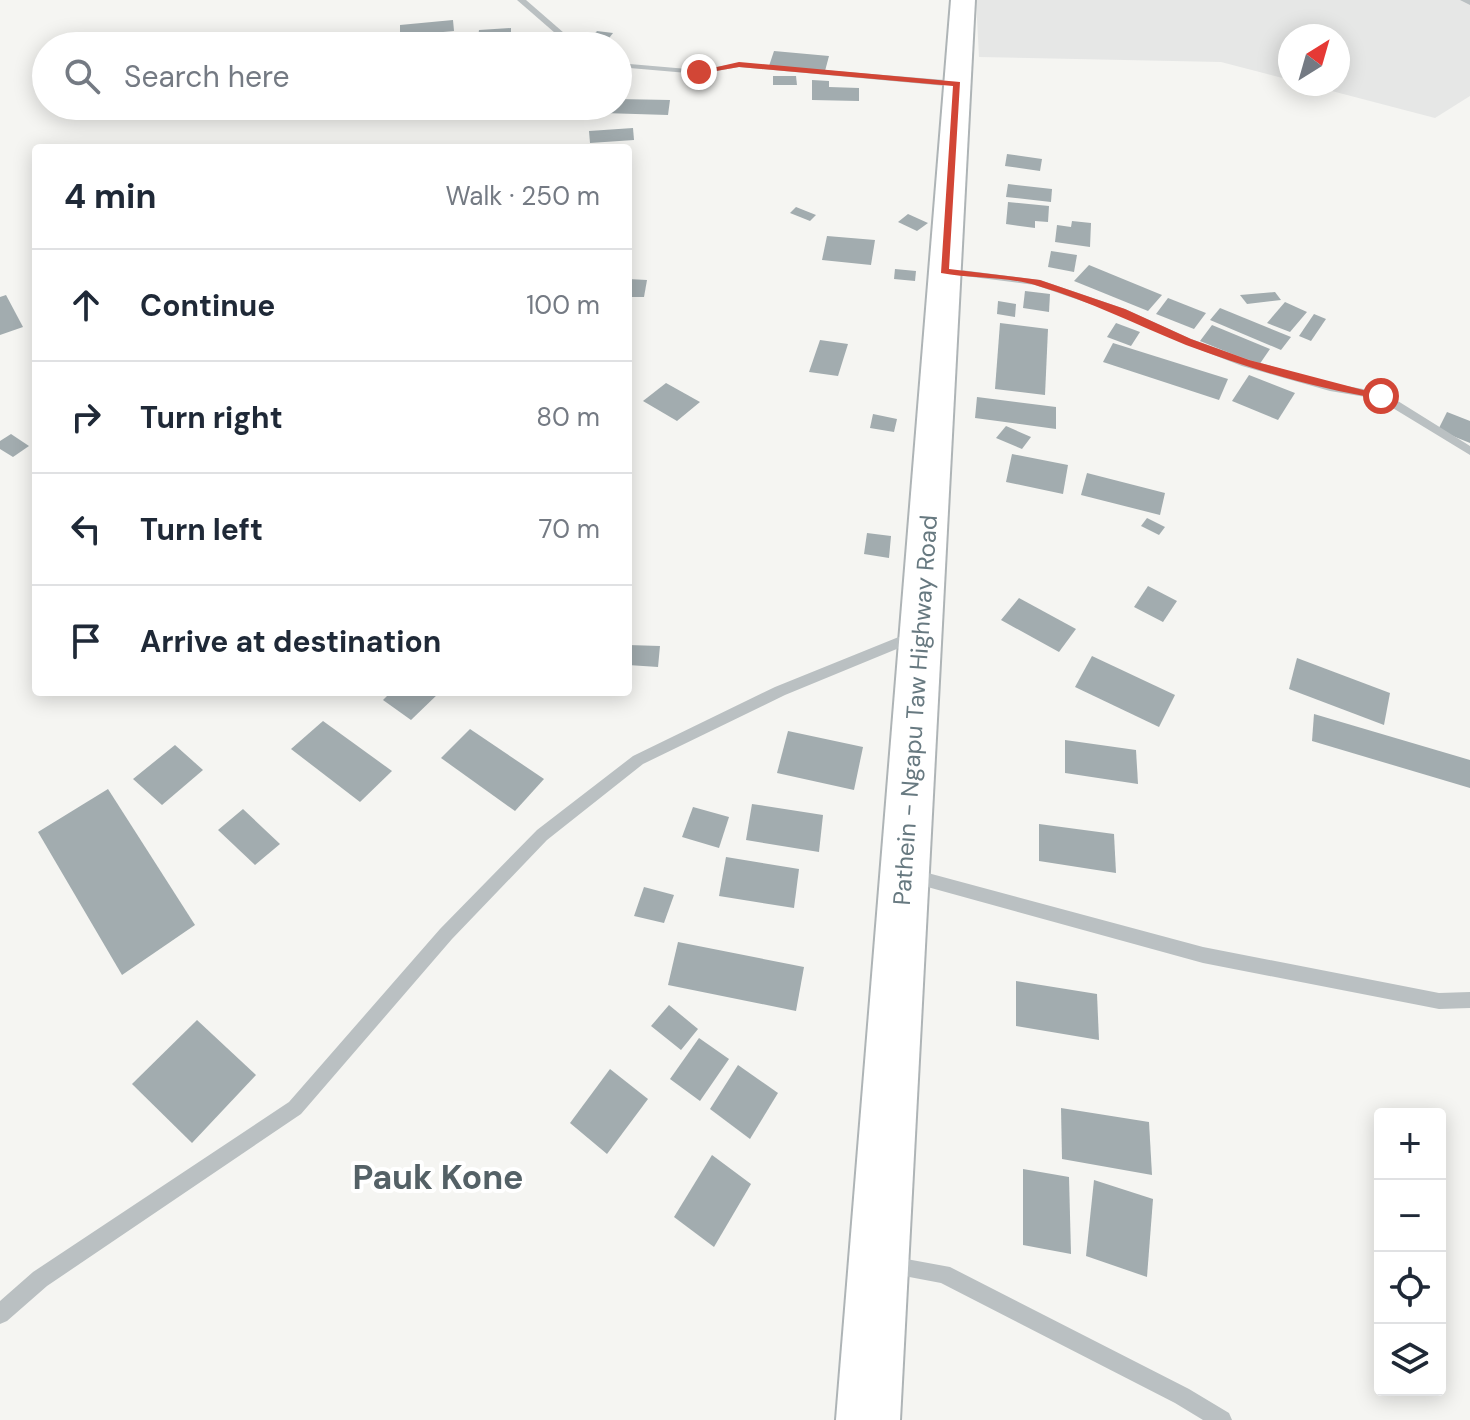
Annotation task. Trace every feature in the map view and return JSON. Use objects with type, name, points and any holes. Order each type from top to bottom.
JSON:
[{"type":"main road","name":"Pathein - Ngapu Taw Highway Road","points":[[868,1420],[963,0]]},
{"type":"street","points":[[521,0],[559,32]]},
{"type":"street","points":[[1464,0],[1470,3]]},
{"type":"street","points":[[632,66],[699,72],[739,65],[957,84]]},
{"type":"street","points":[[944,271],[1036,282],[1121,311],[1246,363],[1330,387],[1381,396],[1470,451]]},
{"type":"street","points":[[0,1314],[40,1279],[295,1108],[446,934],[542,835],[638,760],[780,691],[921,633]]},
{"type":"street","points":[[905,874],[1203,955],[1439,1001],[1470,1000]]},
{"type":"street","points":[[878,1262],[943,1274],[1182,1396],[1222,1420]]},
{"type":"shaded area","points":[[976,0],[1470,0],[1470,96],[1435,118],[1350,96],[1350,24],[1278,24],[1278,77],[1221,62],[979,57]]},
{"type":"building","points":[[453,20],[454,31],[400,32],[400,25]]},
{"type":"building","points":[[511,28],[511,32],[479,32]]},
{"type":"building","points":[[774,51],[829,56],[825,71],[769,66]]},
{"type":"building","points":[[773,76],[796,76],[797,85],[773,85]]},
{"type":"building","points":[[812,80],[829,81],[829,87],[859,88],[859,101],[812,100]]},
{"type":"building","points":[[632,99],[670,100],[668,115],[632,114]]},
{"type":"building","points":[[633,128],[634,140],[590,143],[589,131]]},
{"type":"building","points":[[1007,154],[1042,159],[1040,171],[1005,166]]},
{"type":"building","points":[[1008,184],[1052,189],[1051,202],[1006,197]]},
{"type":"building","points":[[1008,202],[1049,206],[1048,222],[1035,221],[1035,228],[1006,224]]},
{"type":"building","points":[[796,207],[816,215],[810,221],[790,213]]},
{"type":"building","points":[[908,214],[928,223],[917,231],[898,222]]},
{"type":"building","points":[[1072,221],[1091,223],[1090,247],[1055,242],[1057,225],[1071,227]]},
{"type":"building","points":[[827,236],[875,240],[871,265],[822,260]]},
{"type":"building","points":[[1051,251],[1077,255],[1074,272],[1048,267]]},
{"type":"building","points":[[1089,265],[1162,295],[1148,311],[1074,281]]},
{"type":"building","points":[[895,269],[916,271],[915,281],[894,279]]},
{"type":"building","points":[[632,279],[647,280],[644,297],[632,297]]},
{"type":"building","points":[[1025,291],[1050,294],[1049,312],[1023,308]]},
{"type":"building","points":[[1275,292],[1281,300],[1247,304],[1240,295]]},
{"type":"building","points":[[6,295],[23,327],[0,335],[0,297]]},
{"type":"building","points":[[1168,298],[1206,313],[1194,329],[1156,314]]},
{"type":"building","points":[[998,301],[1016,304],[1015,317],[997,314]]},
{"type":"building","points":[[1285,302],[1307,312],[1290,332],[1267,323]]},
{"type":"building","points":[[1220,308],[1291,337],[1281,350],[1210,320]]},
{"type":"building","points":[[1314,314],[1326,319],[1311,341],[1299,336]]},
{"type":"building","points":[[1000,323],[1048,329],[1045,395],[995,389]]},
{"type":"building","points":[[1116,323],[1140,332],[1131,346],[1107,337]]},
{"type":"building","points":[[1212,325],[1270,349],[1259,365],[1200,341]]},
{"type":"building","points":[[820,340],[848,344],[838,376],[809,372]]},
{"type":"building","points":[[1113,343],[1228,379],[1219,400],[1103,362]]},
{"type":"building","points":[[1249,375],[1295,393],[1278,420],[1232,401]]},
{"type":"building","points":[[666,383],[700,402],[677,421],[643,401]]},
{"type":"building","points":[[977,397],[1056,407],[1056,429],[975,418]]},
{"type":"building","points":[[1447,412],[1470,421],[1470,443],[1438,430]]},
{"type":"building","points":[[873,414],[897,419],[894,432],[870,428]]},
{"type":"building","points":[[1006,426],[1031,437],[1022,449],[996,438]]},
{"type":"building","points":[[11,434],[29,446],[13,457],[0,449],[0,441]]},
{"type":"building","points":[[1012,454],[1068,465],[1063,494],[1006,482]]},
{"type":"building","points":[[1087,473],[1165,493],[1160,515],[1081,495]]},
{"type":"building","points":[[1147,518],[1165,527],[1159,535],[1141,526]]},
{"type":"building","points":[[867,533],[891,536],[889,558],[864,554]]},
{"type":"building","points":[[1148,586],[1177,601],[1163,622],[1134,607]]},
{"type":"building","points":[[1019,598],[1076,629],[1059,652],[1001,620]]},
{"type":"building","points":[[632,645],[660,646],[658,667],[632,665]]},
{"type":"building","points":[[1092,656],[1175,695],[1159,727],[1075,687]]},
{"type":"building","points":[[1297,658],[1390,693],[1384,725],[1289,689]]},
{"type":"building","points":[[387,696],[436,696],[411,720],[383,700]]},
{"type":"building","points":[[1314,714],[1470,760],[1470,788],[1312,741]]},
{"type":"building","points":[[323,721],[392,771],[360,802],[291,749]]},
{"type":"building","points":[[470,729],[544,779],[515,811],[441,758]]},
{"type":"building","points":[[788,731],[863,747],[854,790],[777,773]]},
{"type":"building","points":[[1065,740],[1136,750],[1138,784],[1065,773]]},
{"type":"building","points":[[175,745],[203,770],[162,805],[133,779]]},
{"type":"building","points":[[108,789],[195,925],[122,975],[38,832]]},
{"type":"building","points":[[752,804],[823,815],[819,852],[746,840]]},
{"type":"building","points":[[693,807],[729,817],[719,848],[682,837]]},
{"type":"building","points":[[243,809],[280,844],[255,865],[218,830]]},
{"type":"building","points":[[1039,824],[1114,834],[1116,873],[1039,861]]},
{"type":"building","points":[[726,857],[799,869],[794,908],[719,896]]},
{"type":"building","points":[[644,887],[674,895],[664,923],[634,916]]},
{"type":"building","points":[[678,942],[804,967],[796,1011],[668,985]]},
{"type":"building","points":[[1016,981],[1097,994],[1099,1040],[1016,1026]]},
{"type":"building","points":[[669,1005],[698,1029],[681,1050],[651,1026]]},
{"type":"building","points":[[197,1020],[256,1075],[192,1143],[132,1084]]},
{"type":"building","points":[[699,1038],[729,1059],[700,1101],[670,1079]]},
{"type":"building","points":[[738,1065],[778,1093],[750,1139],[710,1109]]},
{"type":"building","points":[[610,1069],[648,1099],[607,1154],[570,1123]]},
{"type":"building","points":[[1061,1108],[1149,1122],[1152,1175],[1062,1159]]},
{"type":"building","points":[[712,1155],[751,1184],[714,1247],[674,1217]]},
{"type":"building","points":[[1023,1169],[1069,1177],[1071,1254],[1023,1245]]},
{"type":"building","points":[[1094,1180],[1153,1199],[1147,1277],[1086,1256]]},
{"type":"district","name":"Pauk Kone","points":[[438,1177]]},
{"type":"route","points":[[699,72],[739,65],[957,84],[944,271],[1036,282],[1121,311],[1246,363],[1330,387],[1381,396]]}]
